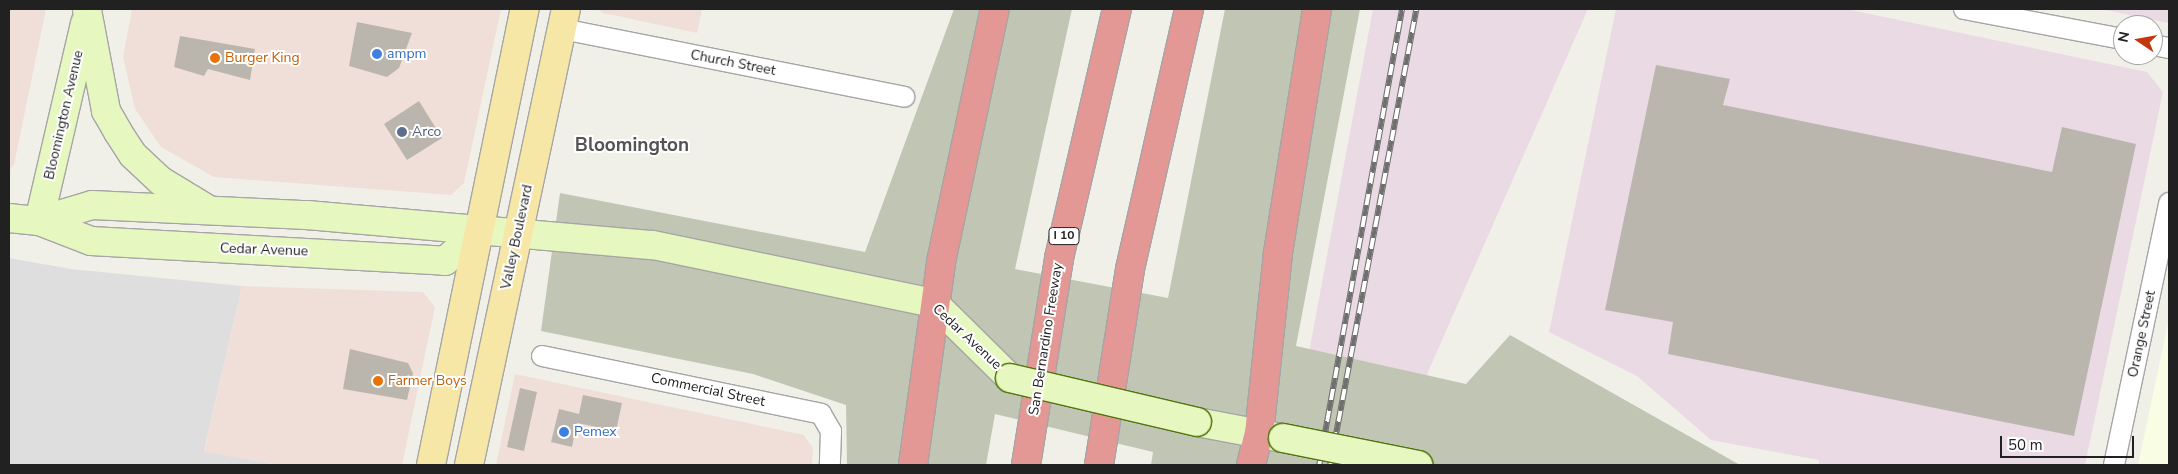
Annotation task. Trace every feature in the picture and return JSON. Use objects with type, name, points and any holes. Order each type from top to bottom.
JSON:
[{"type":"highway","points":[[913,465],[934,303],[957,177],[995,9]]},
{"type":"highway","name":"San Bernardino Freeway","points":[[1026,465],[1059,258],[1118,9]]},
{"type":"highway","points":[[1099,465],[1130,269],[1188,9]]},
{"type":"highway","points":[[1251,465],[1271,436],[1278,253],[1317,9]]},
{"type":"main road","points":[[88,9],[106,111],[118,132],[133,155],[161,181],[211,211]]},
{"type":"main road","name":"Bloomington Avenue","points":[[39,221],[88,9]]},
{"type":"main road","points":[[431,465],[525,9]]},
{"type":"main road","name":"Valley Boulevard","points":[[469,465],[564,19]]},
{"type":"main road","name":"Cedar Avenue","points":[[39,221],[92,205],[518,231],[653,245],[934,303],[1010,378],[1197,422],[1418,465]]},
{"type":"main road","name":"Cedar Avenue","points":[[9,218],[39,221],[91,242],[445,261],[480,229]]},
{"type":"street","points":[[1964,9],[2113,37]]},
{"type":"street","name":"Church Street","points":[[564,19],[904,97]]},
{"type":"street","name":"Orange Street","points":[[2114,465],[2169,204]]},
{"type":"street","name":"Commercial Street","points":[[542,356],[821,414],[831,432],[830,465]]},
{"type":"shaded area","points":[[9,9],[46,9],[14,165],[9,170]]},
{"type":"shaded area","points":[[132,9],[501,9],[464,183],[451,195],[214,177],[161,147],[135,109],[123,57]]},
{"type":"shaded area","points":[[597,9],[702,9],[697,33],[603,13]]},
{"type":"shaded area","points":[[954,9],[1072,9],[1015,269],[1168,298],[1225,9],[1360,9],[1296,346],[1466,384],[1510,335],[1740,465],[1151,465],[1153,452],[995,414],[986,465],[847,465],[846,405],[753,374],[541,331],[560,193],[865,252]]},
{"type":"shaded area","points":[[1373,9],[1588,9],[1428,372],[1411,465],[1288,465]]},
{"type":"shaded area","points":[[1616,9],[1846,9],[2147,72],[2163,92],[2085,465],[1819,465],[1819,460],[1711,440],[1637,376],[1549,332]]},
{"type":"shaded area","points":[[2100,9],[2169,9],[2169,23],[2163,22],[2163,15],[2130,15]]},
{"type":"shaded area","points":[[9,258],[71,269],[242,286],[204,451],[278,465],[9,465]]},
{"type":"shaded area","points":[[242,286],[423,292],[435,307],[402,465],[278,465],[204,452]]},
{"type":"shaded area","points":[[2169,319],[2169,465],[2138,465]]},
{"type":"shaded area","points":[[515,374],[804,435],[813,448],[812,465],[496,465]]},
{"type":"building","name":"ampm","points":[[357,22],[412,33],[399,68],[387,77],[349,66]]},
{"type":"building","name":"Burger King","points":[[180,36],[255,49],[250,80],[208,69],[204,76],[174,67]]},
{"type":"building","points":[[1656,65],[1730,79],[1723,105],[2052,172],[2062,127],[2136,144],[2074,436],[1668,354],[1673,322],[1605,310]]},
{"type":"building","points":[[419,101],[442,138],[407,160],[384,124]]},
{"type":"building","name":"Farmer Boys","points":[[350,349],[408,363],[413,373],[407,400],[343,389]]},
{"type":"building","points":[[520,388],[537,392],[524,451],[507,447]]},
{"type":"building","points":[[583,395],[622,403],[616,431],[577,423],[572,447],[551,442],[559,409],[579,414]]},
{"type":"railway","points":[[1319,465],[1402,9]]},
{"type":"railway","points":[[1330,465],[1416,9]]},
{"type":"place","name":"ampm","points":[[377,54]]},
{"type":"place","name":"Burger King","points":[[215,58]]},
{"type":"place","name":"Arco","points":[[402,132]]},
{"type":"place","name":"Farmer Boys","points":[[378,381]]},
{"type":"place","name":"Pemex","points":[[564,432]]},
{"type":"district","name":"Bloomington","points":[[632,146]]}]
